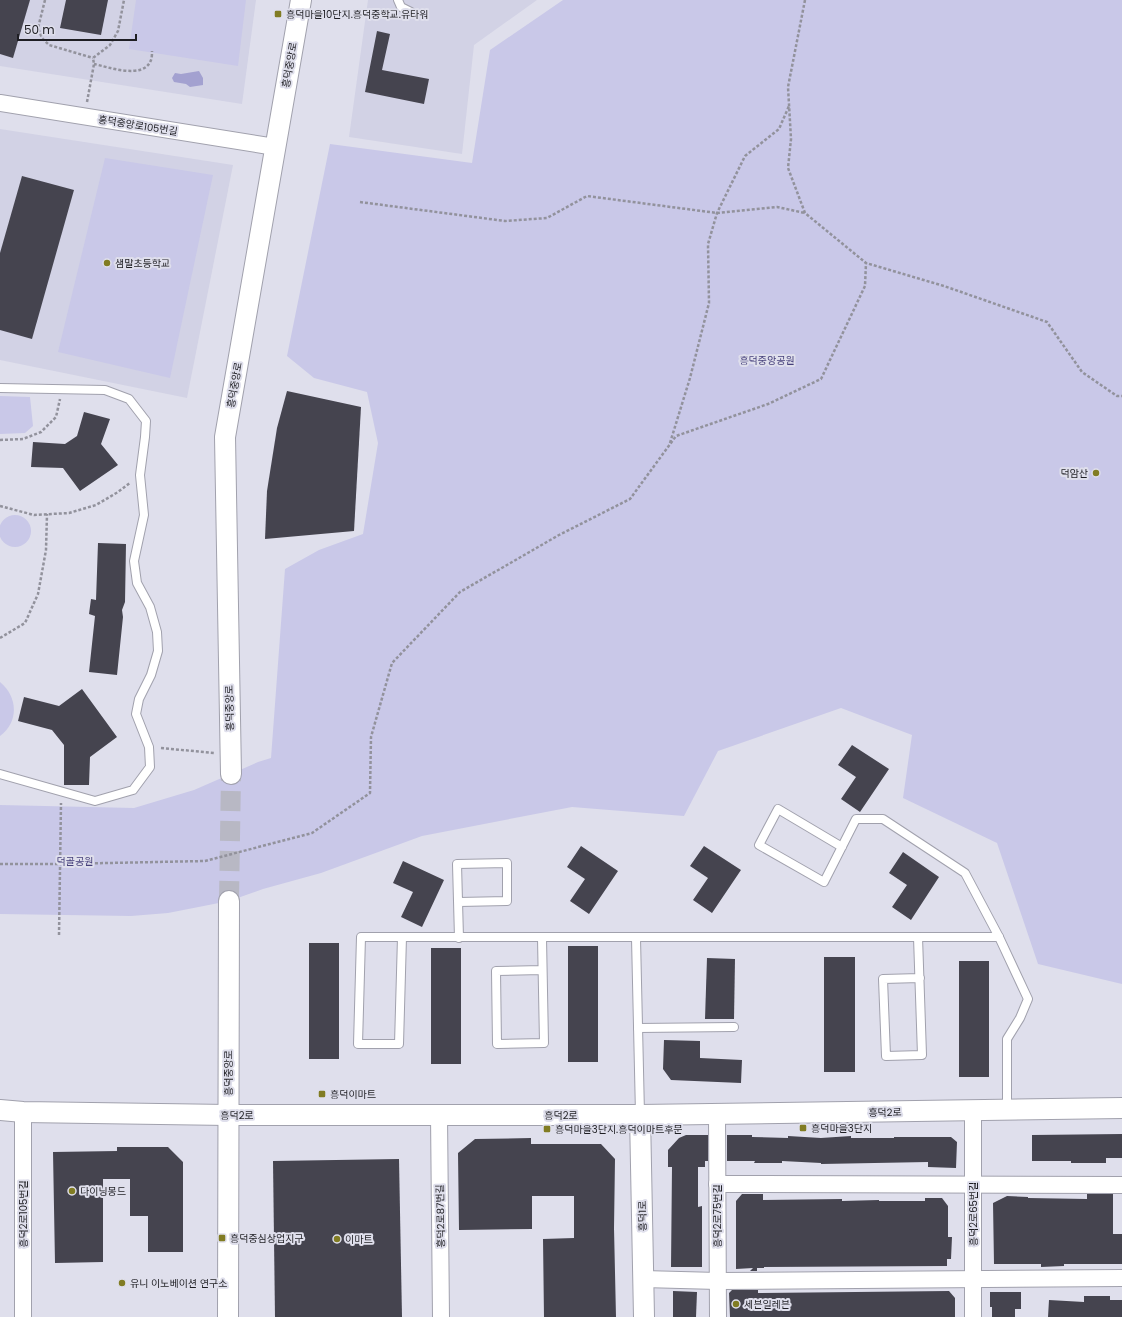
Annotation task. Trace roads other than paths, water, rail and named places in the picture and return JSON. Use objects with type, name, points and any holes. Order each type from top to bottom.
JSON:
[{"type":"street","name":"흥덕중앙로","points":[[230,774],[225,437],[301,0]]},
{"type":"street","name":"흥덕중앙로105번길","points":[[0,103],[275,147]]},
{"type":"street","name":"흥덕중앙로","points":[[228,1317],[229,901]]},
{"type":"street","name":"흥덕2로","points":[[0,1110],[23,1112],[228,1115],[640,1115],[1122,1108]]},
{"type":"street","name":"흥덕2로65번길","points":[[972,1111],[973,1317]]},
{"type":"street","name":"흥덕2로105번길","points":[[23,1112],[23,1317]]},
{"type":"street","name":"흥덕2로75번길","points":[[717,1114],[718,1317]]},
{"type":"street","name":"흥덕2로87번길","points":[[439,1115],[441,1317]]},
{"type":"street","name":"흥덕1로","points":[[640,1115],[644,1317]]},
{"type":"street","points":[[717,1184],[1122,1185]]},
{"type":"street","points":[[643,1279],[718,1281],[1122,1278]]},
{"type":"lane","points":[[398,0],[401,7],[411,12]]},
{"type":"lane","points":[[0,388],[105,390],[129,399],[146,421],[140,475],[144,514],[134,561],[137,583],[150,607],[156,632],[158,651],[151,675],[139,699],[136,714],[149,747],[150,767],[133,790],[95,800],[61,792],[38,783],[0,774]]},
{"type":"lane","points":[[842,847],[778,809],[759,845],[824,882],[842,847],[856,819],[882,819],[965,873],[1028,999],[1020,1018],[1007,1039],[1007,1110]]},
{"type":"lane","points":[[458,902],[507,901],[506,863],[458,864],[458,902],[459,938]]},
{"type":"lane","points":[[402,938],[399,1044],[358,1044],[361,938],[402,938],[459,938],[542,938],[636,938],[918,938],[998,938]]},
{"type":"lane","points":[[542,938],[544,1043],[497,1044],[496,971],[542,970]]},
{"type":"lane","points":[[636,938],[640,1115]]},
{"type":"lane","points":[[918,938],[920,978],[922,1055],[886,1056],[883,979],[920,978]]},
{"type":"lane","points":[[638,1028],[734,1027]]},
{"type":"tunnel","points":[[229,901],[231,774]]},
{"type":"place","name":"흥덕마을10단지.흥덕중학교.유타워","points":[[278,14]]},
{"type":"place","name":"샘말초등학교","points":[[107,263]]},
{"type":"place","name":"덕암산","points":[[1096,473]]},
{"type":"place","name":"흥덕이마트","points":[[322,1094]]},
{"type":"place","name":"흥덕마을3단지","points":[[803,1128]]},
{"type":"place","name":"흥덕마을3단지.흥덕이마트후문","points":[[547,1129]]},
{"type":"place","name":"다이닝몽드","points":[[72,1191]]},
{"type":"place","name":"흥덕중심상업지구","points":[[222,1238]]},
{"type":"place","name":"이마트","points":[[337,1239]]},
{"type":"place","name":"유니 이노베이션 연구소","points":[[122,1283]]},
{"type":"place","name":"세븐일레븐","points":[[736,1304]]},
{"type":"park label","name":"흥덕중앙공원","points":[[767,360]]},
{"type":"park label","name":"덕골공원","points":[[75,861]]}]
